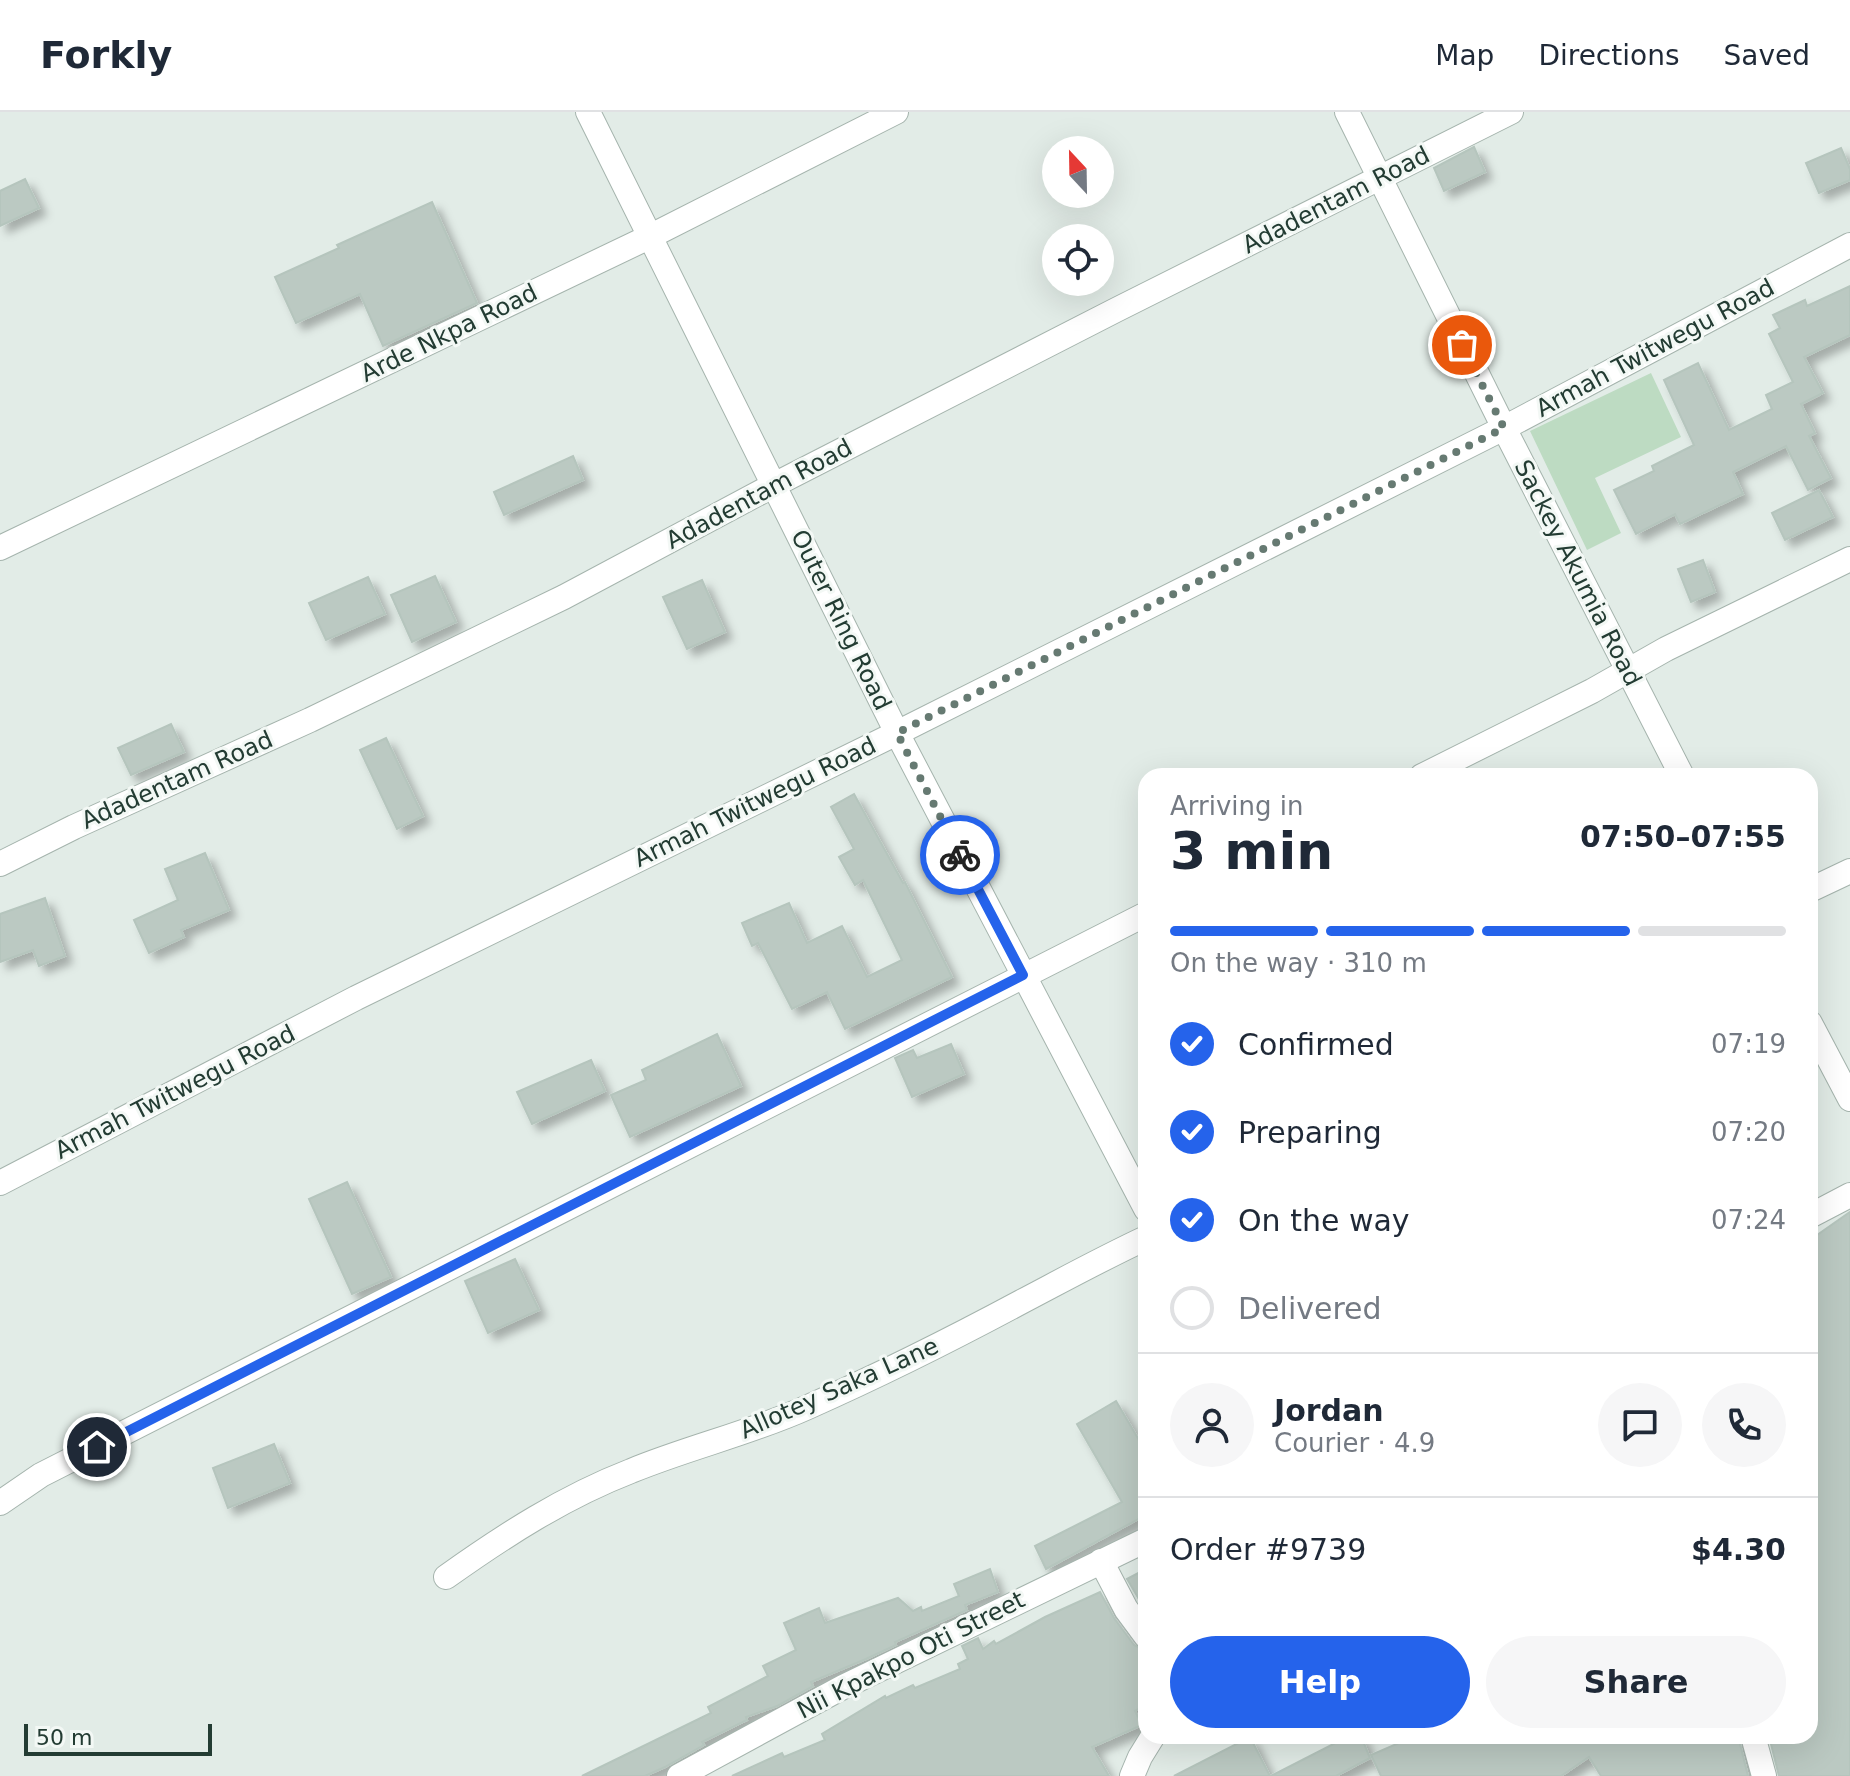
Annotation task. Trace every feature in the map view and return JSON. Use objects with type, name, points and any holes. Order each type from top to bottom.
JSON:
[{"type":"street","name":"Outer Ring Road","points":[[588,112],[897,733],[1138,1194]]},
{"type":"street","name":"Arde Nkpa Road","points":[[0,548],[649,237],[896,112]]},
{"type":"street","name":"Sackey Akumia Road","points":[[1347,112],[1678,768]]},
{"type":"street","name":"Adadentam Road","points":[[0,864],[88,820],[310,720],[564,597],[774,485],[1511,112]]},
{"type":"street","name":"Armah Twitwegu Road","points":[[0,1183],[356,998],[897,733],[1504,428],[1850,245]]},
{"type":"street","points":[[1438,768],[1592,691],[1627,669],[1850,559]]},
{"type":"street","points":[[1818,886],[1850,871]]},
{"type":"street","points":[[0,1503],[41,1475],[1138,918]]},
{"type":"street","points":[[1818,1038],[1850,1099]]},
{"type":"street","points":[[1818,1212],[1850,1195]]},
{"type":"street","name":"Allotey Saka Lane","points":[[446,1577],[499,1539],[555,1505],[631,1471],[785,1417],[845,1391],[1138,1242]]},
{"type":"street","name":"Nii Kpakpo Oti Street","points":[[679,1776],[843,1687],[1138,1544]]},
{"type":"street","points":[[1101,1561],[1138,1625]]},
{"type":"street","points":[[1132,1776],[1148,1744]]},
{"type":"street","points":[[1755,1744],[1764,1776]]},
{"type":"green space","points":[[1651,373],[1681,437],[1595,478],[1621,533],[1587,550],[1530,431]]},
{"type":"building","points":[[1474,147],[1485,172],[1444,191],[1434,168]]},
{"type":"building","points":[[1841,148],[1850,169],[1850,180],[1819,193],[1806,163]]},
{"type":"building","points":[[25,179],[39,208],[0,226],[0,191]]},
{"type":"building","points":[[432,202],[477,303],[383,346],[360,294],[296,323],[275,277]]},
{"type":"building","points":[[1850,286],[1850,335],[1804,357],[1823,393],[1801,404],[1815,433],[1809,436],[1831,478],[1808,490],[1786,446],[1733,472],[1743,494],[1680,524],[1675,514],[1636,534],[1614,490],[1654,471],[1652,466],[1694,445],[1664,380],[1698,363],[1729,430],[1772,409],[1766,395],[1793,382],[1769,334],[1780,328],[1773,315],[1805,300],[1807,306]]},
{"type":"building","points":[[573,456],[583,480],[504,515],[494,492]]},
{"type":"building","points":[[1819,490],[1833,517],[1785,540],[1772,513]]},
{"type":"building","points":[[1703,560],[1715,592],[1691,602],[1678,569]]},
{"type":"building","points":[[435,576],[456,622],[412,642],[391,595]]},
{"type":"building","points":[[368,577],[385,614],[326,640],[309,603]]},
{"type":"building","points":[[702,580],[725,632],[687,649],[663,597]]},
{"type":"building","points":[[171,724],[184,752],[131,775],[118,748]]},
{"type":"building","points":[[386,738],[423,816],[397,829],[360,750]]},
{"type":"building","points":[[854,794],[905,882],[952,977],[845,1029],[827,992],[792,1009],[758,943],[752,946],[742,923],[789,903],[807,943],[842,926],[867,977],[902,960],[863,880],[855,885],[839,857],[854,849],[831,807]]},
{"type":"building","points":[[205,853],[229,910],[181,930],[184,937],[149,953],[134,920],[178,900],[165,869]]},
{"type":"building","points":[[45,898],[65,956],[39,966],[33,950],[0,962],[0,914]]},
{"type":"building","points":[[717,1034],[741,1086],[630,1137],[611,1095],[646,1080],[642,1070]]},
{"type":"building","points":[[951,1044],[964,1074],[912,1097],[895,1058],[913,1050],[917,1058]]},
{"type":"building","points":[[591,1060],[605,1091],[532,1124],[517,1092]]},
{"type":"building","points":[[347,1182],[391,1277],[352,1294],[309,1199]]},
{"type":"building","points":[[1850,1212],[1850,1776],[1779,1776],[1771,1744],[1818,1744],[1818,1234]]},
{"type":"building","points":[[515,1259],[539,1310],[488,1333],[465,1281]]},
{"type":"building","points":[[1116,1401],[1138,1438],[1138,1519],[1046,1569],[1035,1546],[1122,1502],[1077,1424]]},
{"type":"building","points":[[274,1444],[290,1483],[228,1508],[213,1468]]},
{"type":"building","points":[[990,1569],[998,1592],[965,1605],[967,1610],[895,1642],[896,1645],[811,1682],[813,1686],[777,1706],[746,1717],[747,1720],[702,1742],[704,1745],[665,1767],[645,1776],[582,1776],[711,1713],[708,1707],[768,1676],[763,1666],[796,1650],[784,1623],[819,1608],[825,1623],[898,1598],[913,1611],[921,1607],[922,1611],[959,1596],[954,1584]]},
{"type":"building","points":[[1138,1573],[1138,1598],[1127,1579]]},
{"type":"building","points":[[1100,1592],[1114,1618],[1138,1647],[1138,1709],[1135,1711],[1138,1727],[1092,1747],[1109,1776],[732,1776],[782,1753],[784,1757],[825,1740],[822,1734],[885,1696],[913,1685],[915,1688],[960,1669],[958,1664],[968,1659],[962,1646],[978,1638],[983,1649]]},
{"type":"building","points":[[1236,1744],[1254,1744],[1270,1776],[1174,1776]]},
{"type":"building","points":[[1333,1744],[1364,1744],[1370,1758],[1336,1776],[1271,1776]]},
{"type":"building","points":[[1396,1744],[1740,1744],[1748,1776],[1601,1776],[1589,1757],[1561,1776],[1381,1776],[1371,1755]]},
{"type":"way so far","points":[[960,855],[897,733],[1504,428],[1462,345]]},
{"type":"route","points":[[97,1447],[1023,975],[960,855]]}]
